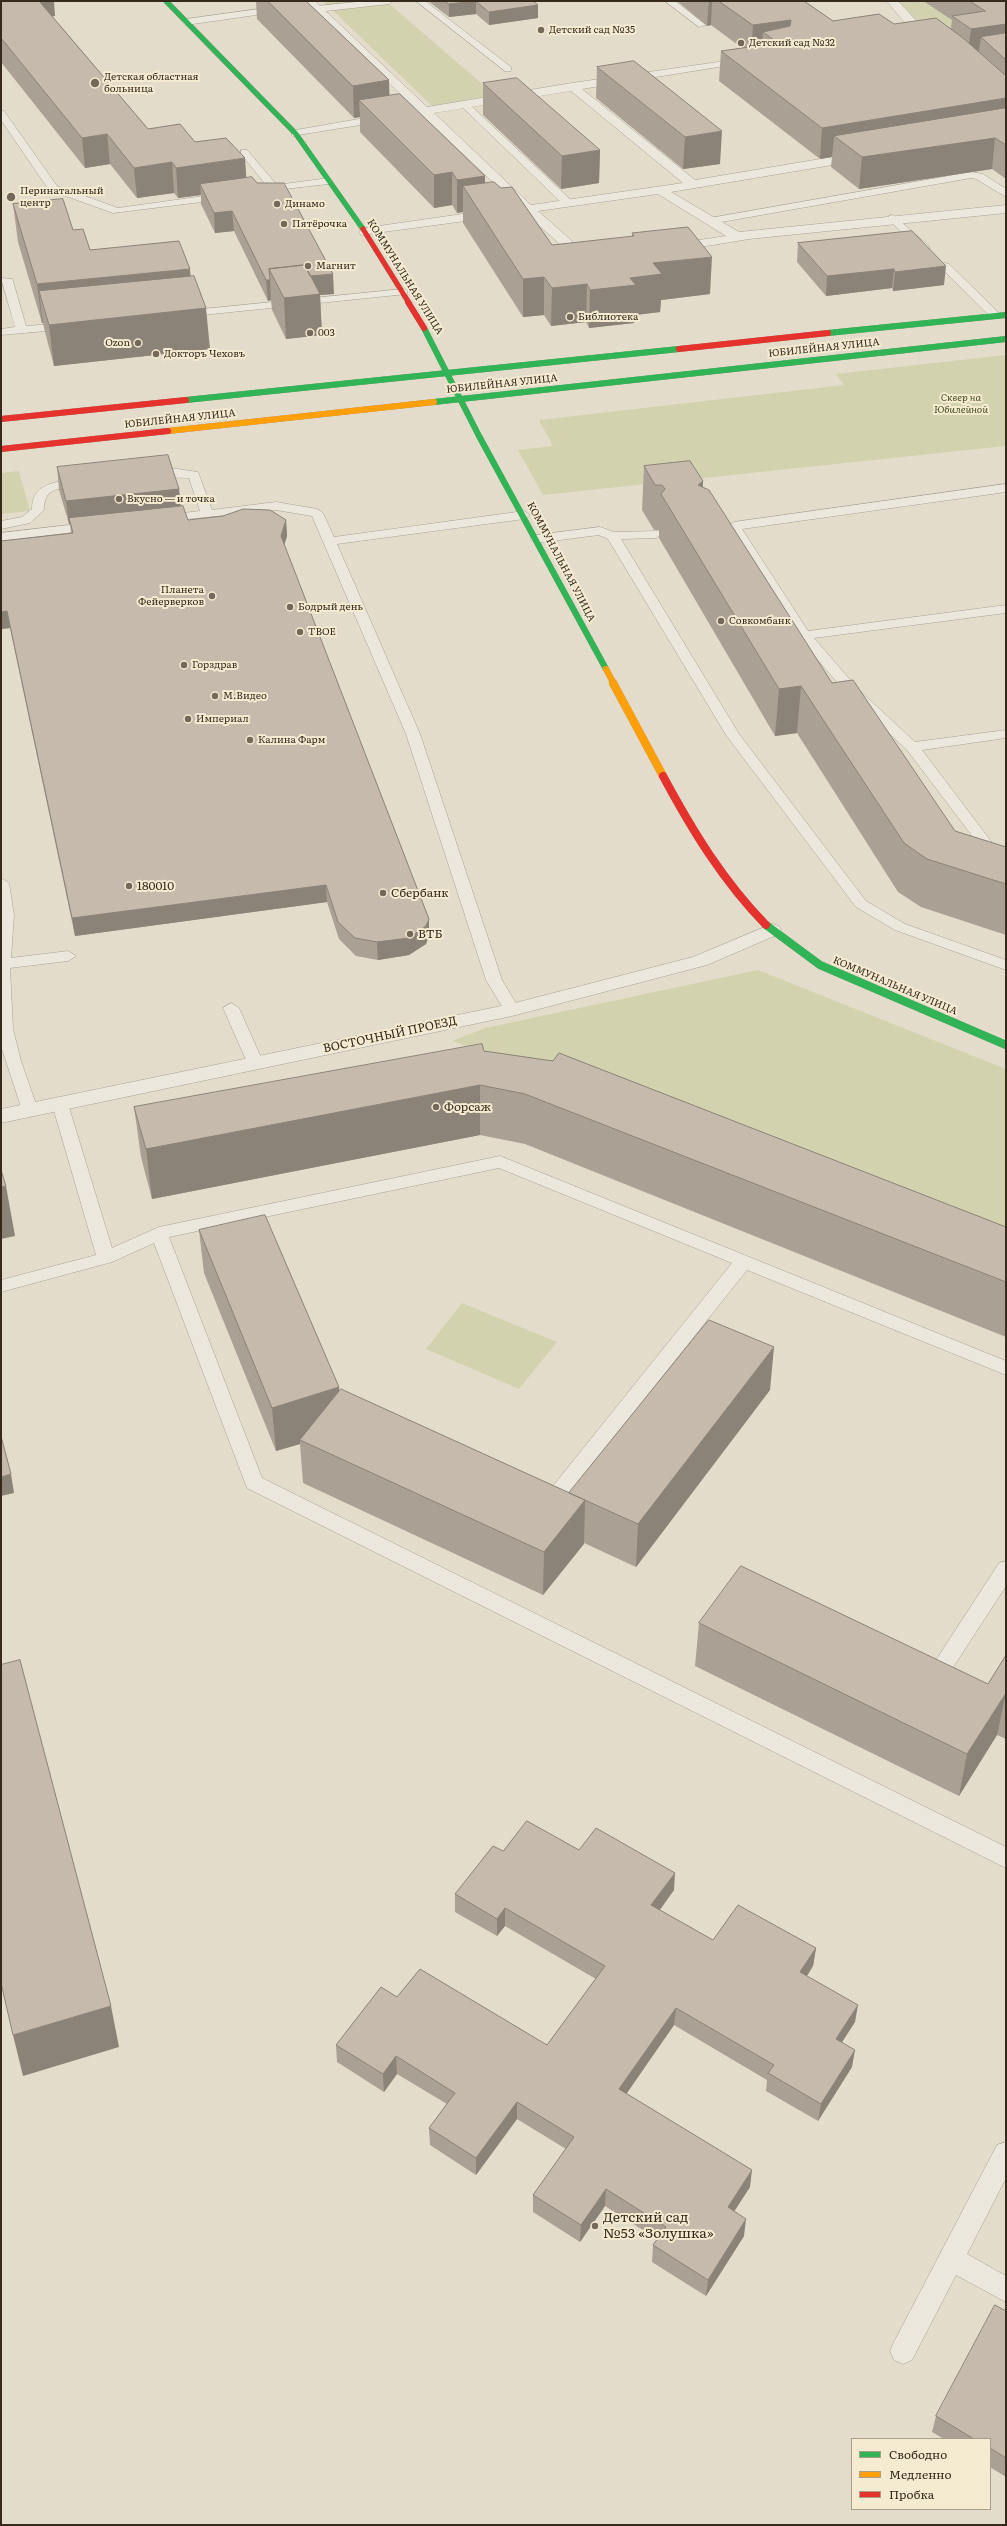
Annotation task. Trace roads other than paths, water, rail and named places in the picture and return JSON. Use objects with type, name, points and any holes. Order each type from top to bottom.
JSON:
[{"type":"main road","name":"КОММУНАЛЬНАЯ УЛИЦА","points":[[166,1],[296,134],[365,232],[403,292],[449,372],[479,436],[524,515],[686,820],[721,875],[745,904],[772,930],[802,954],[842,976],[1006,1045]]},
{"type":"main road","name":"ЮБИЛЕЙНАЯ УЛИЦА","points":[[1,419],[1001,315]]},
{"type":"main road","name":"ЮБИЛЕЙНАЯ УЛИЦА","points":[[1,449],[1006,339]]},
{"type":"street","points":[[892,1],[919,30],[942,47]]},
{"type":"street","points":[[313,5],[529,210],[588,260],[603,258]]},
{"type":"street","points":[[296,134],[464,104],[763,56]]},
{"type":"street","points":[[572,86],[692,184]]},
{"type":"street","points":[[365,232],[529,210],[660,190],[871,154]]},
{"type":"street","points":[[660,190],[730,233],[750,236]]},
{"type":"street","points":[[657,250],[750,236],[893,218],[1006,209]]},
{"type":"street","name":"ВОСТОЧНЫЙ ПРОЕЗД","points":[[1,1116],[255,1062],[512,1010],[700,961],[772,930]]},
{"type":"lane","points":[[186,22],[313,5],[389,1]]},
{"type":"lane","points":[[420,1],[508,70]]},
{"type":"lane","points":[[668,1],[702,25]]},
{"type":"lane","points":[[464,104],[569,204]]},
{"type":"lane","points":[[1,113],[53,188],[108,208],[117,211],[238,194]]},
{"type":"lane","points":[[244,152],[275,189]]},
{"type":"lane","points":[[710,221],[971,175],[979,176],[1006,194]]},
{"type":"lane","points":[[253,192],[328,181]]},
{"type":"lane","points":[[893,218],[925,248]]},
{"type":"lane","points":[[945,266],[1001,315]]},
{"type":"lane","points":[[1,281],[8,280],[21,330]]},
{"type":"lane","points":[[171,315],[403,292]]},
{"type":"lane","points":[[1,332],[76,325]]},
{"type":"lane","points":[[133,477],[171,472],[194,476],[207,512]]},
{"type":"lane","points":[[1,525],[26,520],[33,516],[38,510],[36,502],[39,494],[45,489],[66,484],[96,481]]},
{"type":"lane","points":[[1,537],[104,524],[74,526],[60,524],[50,516],[46,509],[47,498],[66,484]]},
{"type":"lane","points":[[718,528],[1006,488]]},
{"type":"lane","points":[[207,512],[180,513],[151,518],[276,506],[317,513],[413,734],[494,980],[512,1010]]},
{"type":"lane","points":[[329,541],[524,515]]},
{"type":"lane","points":[[734,526],[804,634],[853,692],[912,747],[1006,871]]},
{"type":"lane","points":[[536,538],[600,531],[613,536],[656,534]]},
{"type":"lane","points":[[613,536],[733,735],[861,904],[900,927],[1006,965]]},
{"type":"lane","points":[[804,634],[1006,609]]},
{"type":"lane","points":[[912,747],[1006,734]]},
{"type":"lane","points":[[1,883],[6,915],[2,964],[5,1029],[13,1061],[30,1110]]},
{"type":"lane","points":[[2,964],[68,956]]},
{"type":"lane","points":[[231,1008],[255,1062]]},
{"type":"lane","points":[[60,1104],[106,1258]]},
{"type":"lane","points":[[1,1286],[106,1258],[159,1233],[500,1162],[1006,1368]]},
{"type":"lane","points":[[159,1233],[254,1483],[1006,1858]]},
{"type":"lane","points":[[560,1491],[744,1261]]},
{"type":"lane","points":[[945,1663],[1006,1569]]},
{"type":"lane","points":[[903,2351],[1006,2153]]},
{"type":"lane","points":[[951,2258],[1006,2290]]},
{"type":"place","name":"Детский сад №35","points":[[541,30]]},
{"type":"place","name":"Детский сад №32","points":[[741,43]]},
{"type":"place","name":"Детская областная больница","points":[[95,83]]},
{"type":"place","name":"Перинатальный центр","points":[[11,197]]},
{"type":"place","name":"Динамо","points":[[277,204]]},
{"type":"place","name":"Пятёрочка","points":[[284,224]]},
{"type":"place","name":"Магнит","points":[[308,266]]},
{"type":"place","name":"Библиотека","points":[[570,317]]},
{"type":"place","name":"003","points":[[310,333]]},
{"type":"place","name":"Ozon","points":[[138,343]]},
{"type":"place","name":"Докторъ Чеховъ","points":[[156,354]]},
{"type":"place","name":"Вкусно — и точка","points":[[119,499]]},
{"type":"place","name":"Планета Фейерверков","points":[[212,596]]},
{"type":"place","name":"Бодрый день","points":[[290,607]]},
{"type":"place","name":"Совкомбанк","points":[[721,621]]},
{"type":"place","name":"ТВОЕ","points":[[300,632]]},
{"type":"place","name":"Горздрав","points":[[184,665]]},
{"type":"place","name":"М.Видео","points":[[215,696]]},
{"type":"place","name":"Империал","points":[[188,719]]},
{"type":"place","name":"Калина Фарм","points":[[250,740]]},
{"type":"place","name":"180010","points":[[129,886]]},
{"type":"place","name":"Сбербанк","points":[[383,893]]},
{"type":"place","name":"ВТБ","points":[[410,934]]},
{"type":"place","name":"Форсаж","points":[[436,1107]]},
{"type":"place","name":"Детский сад №53 «Золушка»","points":[[595,2226]]},
{"type":"park label","name":"Сквер на Юбилейной","points":[[961,404]]}]
